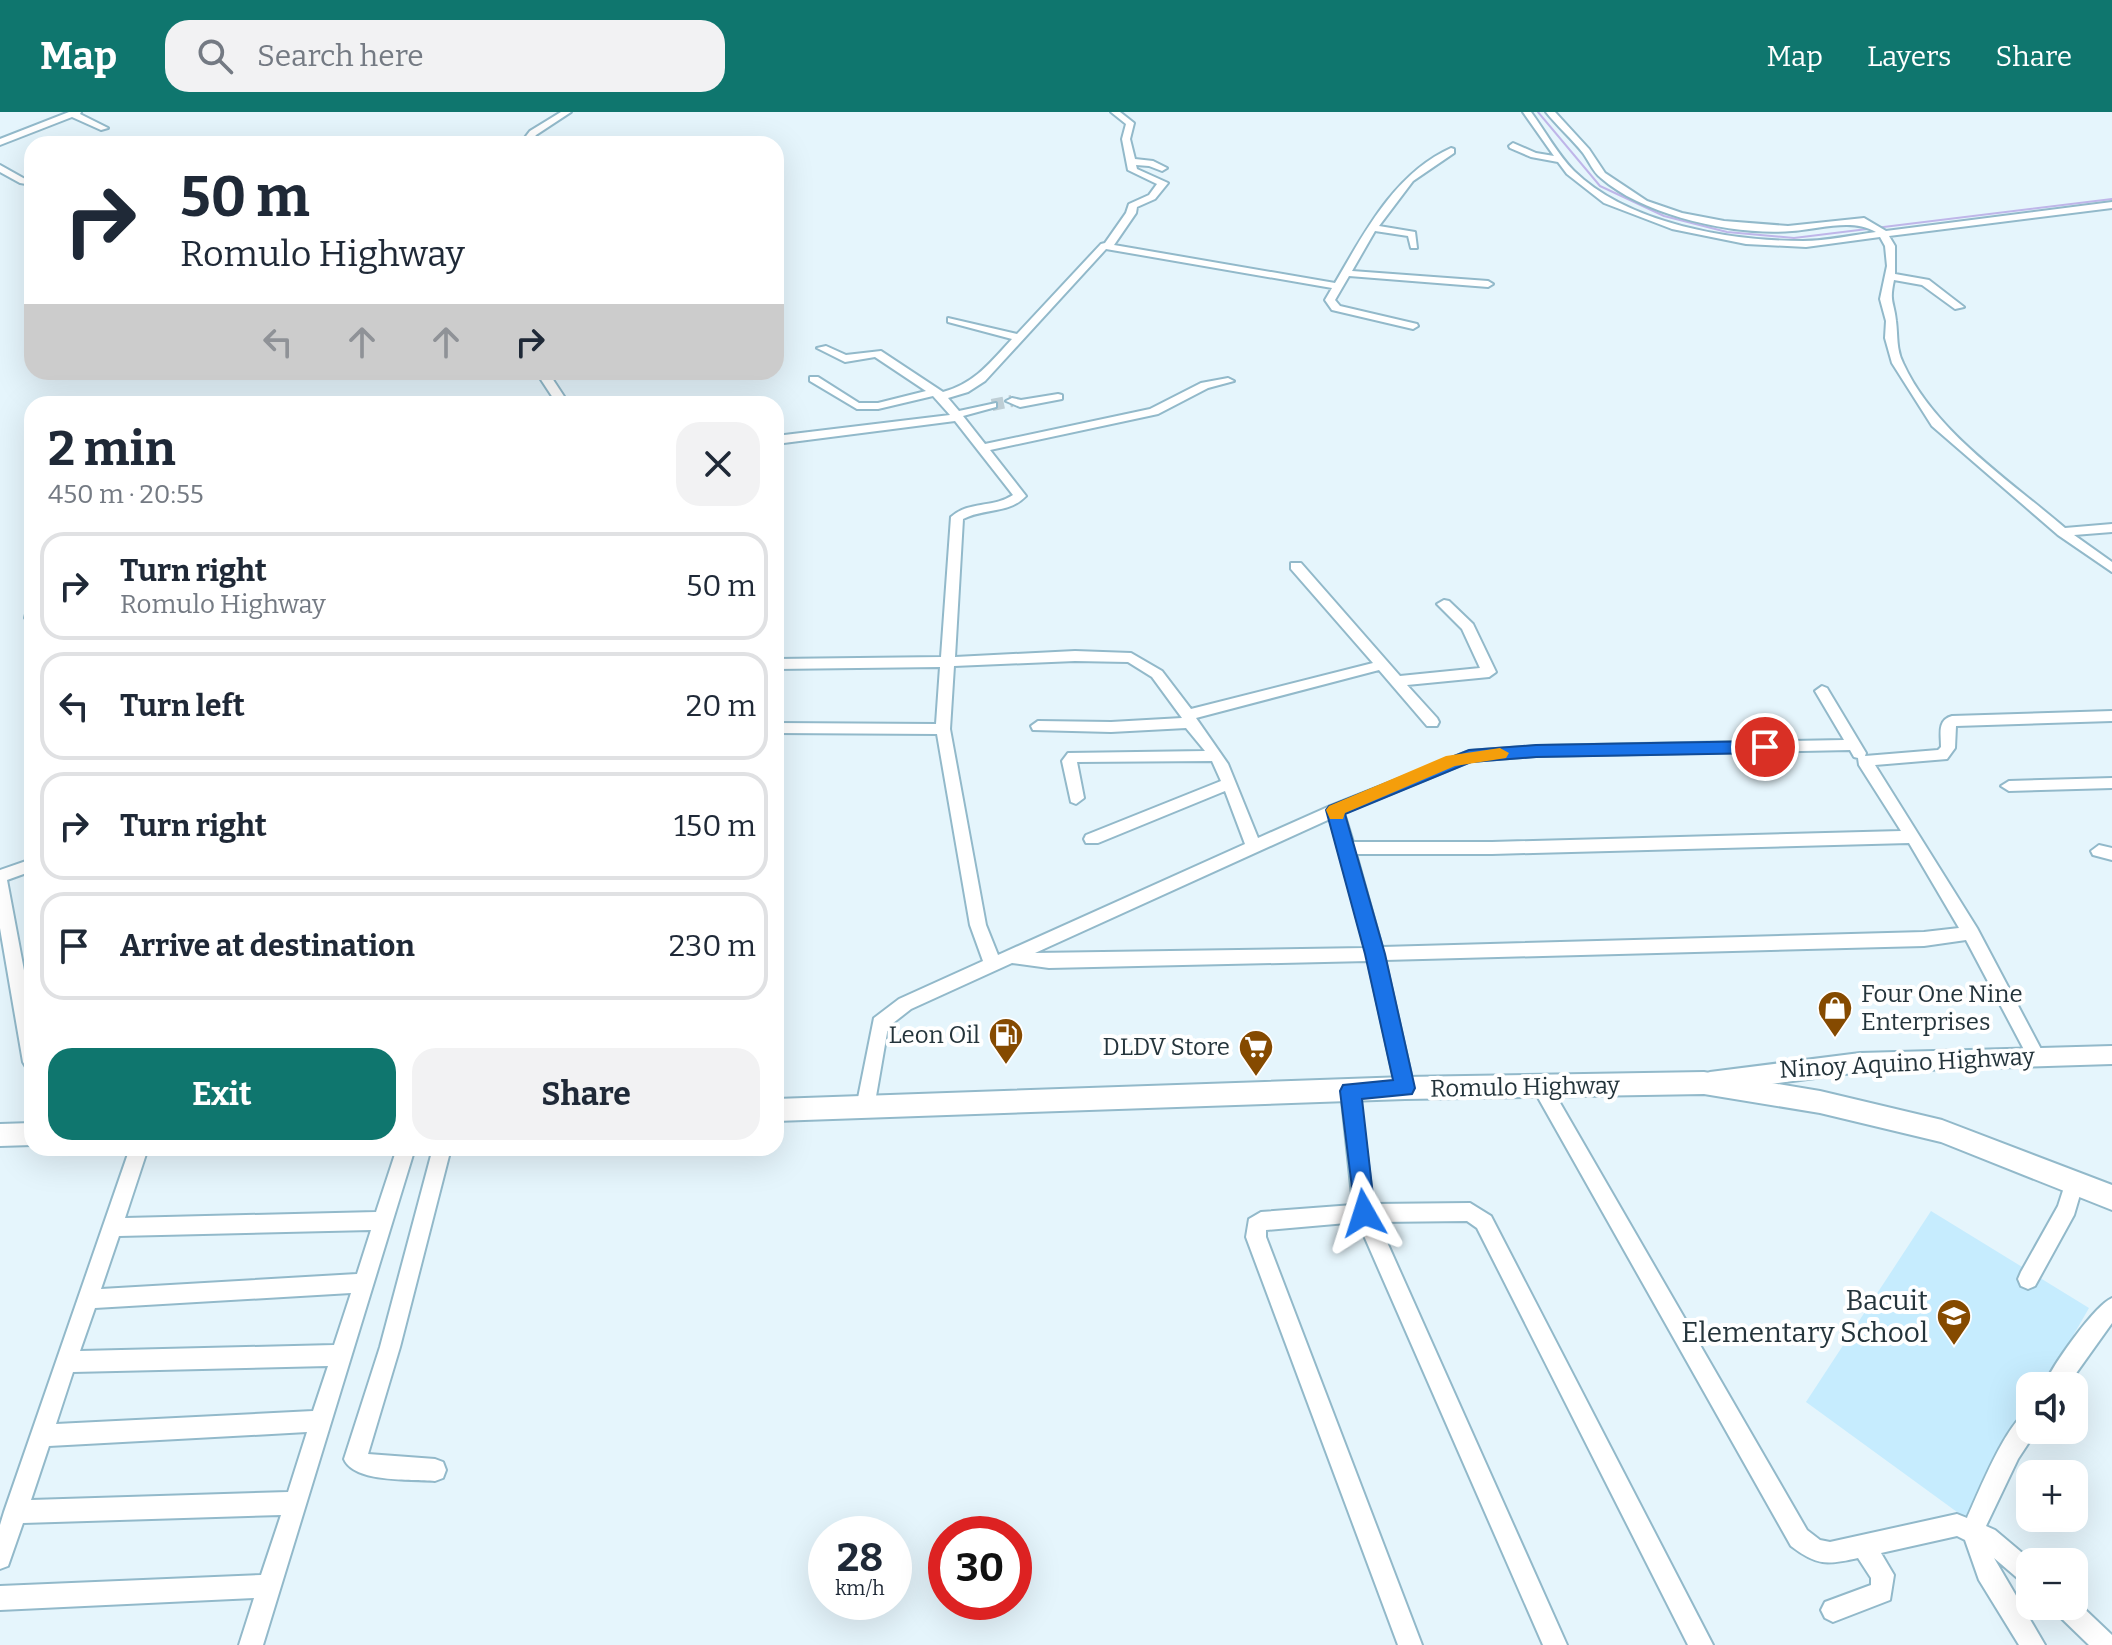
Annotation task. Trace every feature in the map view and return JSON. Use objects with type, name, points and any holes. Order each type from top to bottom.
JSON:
[{"type":"highway","name":"Romulo Highway","points":[[784,1110],[1405,1088],[1704,1083],[1820,1102],[1942,1131],[2112,1198]]},
{"type":"highway","points":[[0,1135],[24,1134]]},
{"type":"main road","name":"Ninoy Aquino Highway","points":[[1704,1083],[1767,1070],[1842,1062],[2112,1055]]},
{"type":"street","points":[[531,136],[567,112]]},
{"type":"street","points":[[1108,246],[1131,213],[1132,206],[1152,197],[1162,187],[1162,180],[1137,173],[1131,166],[1126,139],[1130,123],[1115,112]]},
{"type":"street","points":[[1527,112],[1579,181],[1607,201],[1648,219],[1705,235],[1777,244],[2112,205]]},
{"type":"street","points":[[1550,112],[1586,151],[1602,175],[1644,203],[1691,218],[1759,228],[1804,228],[1860,221],[1871,223],[1883,233],[1890,246],[1890,276],[1885,299],[1897,363],[1936,424],[2062,532],[2112,568]]},
{"type":"street","points":[[0,142],[75,113],[104,128]]},
{"type":"street","points":[[1513,146],[1534,155],[1562,160]]},
{"type":"street","points":[[1413,326],[1336,308],[1330,300],[1372,228],[1410,179],[1451,151]]},
{"type":"street","points":[[1132,162],[1150,163],[1162,168]]},
{"type":"street","points":[[0,168],[24,181]]},
{"type":"street","points":[[1372,228],[1412,234],[1414,246]]},
{"type":"street","points":[[814,379],[857,406],[878,406],[964,390],[981,379],[1100,247],[1337,286]]},
{"type":"street","points":[[1345,273],[1488,284]]},
{"type":"street","points":[[1890,276],[1925,282],[1959,307]]},
{"type":"street","points":[[952,320],[1017,337]]},
{"type":"street","points":[[822,348],[845,359],[877,353],[938,394],[1020,496],[1012,503],[966,511],[957,517],[946,661],[943,729],[978,925],[993,965]]},
{"type":"street","points":[[982,448],[1154,412],[1205,385],[1228,381]]},
{"type":"street","points":[[1012,401],[1020,404],[1058,397]]},
{"type":"street","points":[[784,439],[957,416],[992,405]]},
{"type":"street","points":[[2062,532],[2112,528]]},
{"type":"street","points":[[1296,566],[1432,722]]},
{"type":"street","points":[[1397,681],[1489,672],[1468,627],[1444,604]]},
{"type":"street","points":[[784,664],[1045,657],[1131,658],[1142,662],[1157,674],[1215,756],[1253,845]]},
{"type":"street","points":[[1038,726],[1126,727],[1189,719],[1382,665]]},
{"type":"street","points":[[1822,691],[1971,933],[2036,1056]]},
{"type":"street","points":[[1864,761],[1942,755],[1948,748],[1948,725],[1952,721],[2112,716]]},
{"type":"street","points":[[784,728],[943,729]]},
{"type":"street","points":[[865,1108],[880,1023],[905,1004],[1253,845],[1469,756],[1536,751],[1854,745]]},
{"type":"street","points":[[1076,798],[1069,761],[1073,757],[1215,756]]},
{"type":"street","points":[[1092,839],[1229,784]]},
{"type":"street","points":[[2009,786],[2111,784]]},
{"type":"street","points":[[1335,810],[1375,954],[1405,1088]]},
{"type":"street","points":[[1347,848],[1492,848],[1913,837]]},
{"type":"street","points":[[24,868],[0,879],[24,1016]]},
{"type":"street","points":[[1012,957],[1079,960],[1375,954],[1924,939],[1971,933]]},
{"type":"street","points":[[1542,1088],[1799,1538],[1815,1550],[1830,1553],[1957,1525],[1973,1530],[2016,1563]]},
{"type":"street","points":[[1350,1091],[1364,1213],[1555,1645]]},
{"type":"street","points":[[0,1558],[136,1156]]},
{"type":"street","points":[[251,1645],[404,1156]]},
{"type":"street","points":[[435,1470],[362,1464],[355,1459],[390,1347],[440,1156]]},
{"type":"street","points":[[2028,1279],[2067,1209],[2075,1181]]},
{"type":"street","points":[[1410,1645],[1255,1231],[1261,1221],[1364,1213],[1470,1212],[1484,1222],[1701,1645]]},
{"type":"street","points":[[112,1227],[384,1221]]},
{"type":"street","points":[[88,1299],[365,1283]]},
{"type":"street","points":[[2064,1372],[2112,1308]]},
{"type":"street","points":[[66,1362],[342,1355]]},
{"type":"street","points":[[41,1436],[321,1421]]},
{"type":"street","points":[[2016,1442],[1973,1530],[1987,1572],[2033,1645]]},
{"type":"street","points":[[15,1512],[296,1503]]},
{"type":"street","points":[[1833,1610],[1882,1592],[1883,1575],[1863,1546]]},
{"type":"street","points":[[0,1598],[270,1586]]},
{"type":"street","points":[[2080,1620],[2106,1645]]},
{"type":"shaded area","name":"Bacuit Elementary School","points":[[1931,1211],[2089,1308],[2052,1372],[2016,1372],[2016,1436],[1968,1520],[1806,1402]]},
{"type":"waterway","points":[[1538,112],[1600,186],[1664,216],[1727,232],[1794,238],[2112,199]]},
{"type":"tunnel","points":[[992,405],[1012,401]]},
{"type":"slow traffic","points":[[1336,815],[1335,810],[1452,761],[1500,753]]},
{"type":"place","name":"Four One Nine Enterprises","points":[[1835,1039]]},
{"type":"place","name":"Leon Oil","points":[[1006,1066]]},
{"type":"place","name":"DLDV Store","points":[[1256,1078]]},
{"type":"place","name":"Bacuit Elementary School","points":[[1954,1347]]},
{"type":"route","points":[[1364,1213],[1350,1091],[1405,1088],[1375,954],[1335,810],[1469,756],[1536,751],[1765,747]]}]
